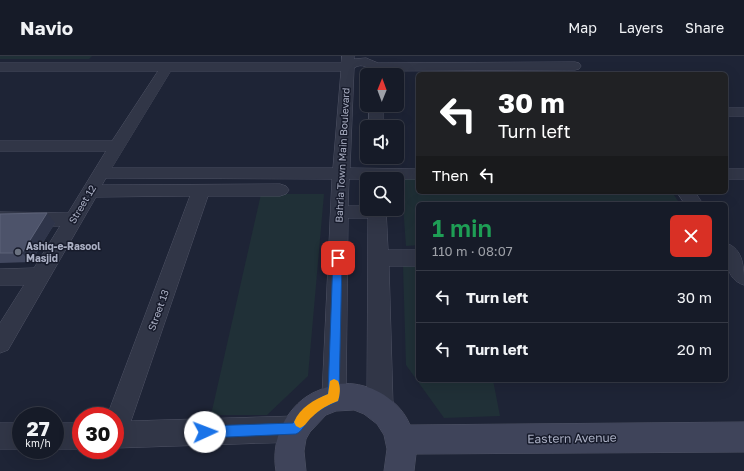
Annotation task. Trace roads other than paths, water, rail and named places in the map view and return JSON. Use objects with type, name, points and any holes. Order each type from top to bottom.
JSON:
[{"type":"main road","points":[[291,471],[289,460],[290,444],[296,428],[306,414],[314,407],[334,397],[350,396],[365,399],[380,406],[389,415],[401,440],[402,461],[398,471]]},
{"type":"main road","name":"Eastern Avenue","points":[[401,440],[744,437]]},
{"type":"street","points":[[0,67],[167,67],[348,62],[349,71],[356,73],[372,71],[375,66],[575,66]]},
{"type":"street","name":"Bahria Town Main Boulevard","points":[[334,397],[340,174],[348,62]]},
{"type":"street","name":"Street 12","points":[[0,343],[117,146],[167,67]]},
{"type":"street","points":[[728,112],[744,112]]},
{"type":"street","points":[[0,146],[117,146]]},
{"type":"street","points":[[101,173],[340,174],[360,176]]},
{"type":"street","points":[[404,175],[416,174]]},
{"type":"street","points":[[728,174],[744,174]]},
{"type":"street","name":"Street 13","points":[[123,407],[201,190]]},
{"type":"street","points":[[90,191],[280,190]]},
{"type":"street","points":[[339,212],[360,211]]},
{"type":"street","points":[[377,216],[380,406]]},
{"type":"street","points":[[0,219],[73,220]]},
{"type":"street","points":[[734,255],[744,276]]},
{"type":"street","points":[[379,258],[416,258]]},
{"type":"street","points":[[0,276],[40,276]]},
{"type":"street","points":[[124,435],[296,428]]},
{"type":"street","points":[[0,436],[12,436]]},
{"type":"place","name":"Ashiq-e-Rasool Masjid","points":[[18,252]]}]
